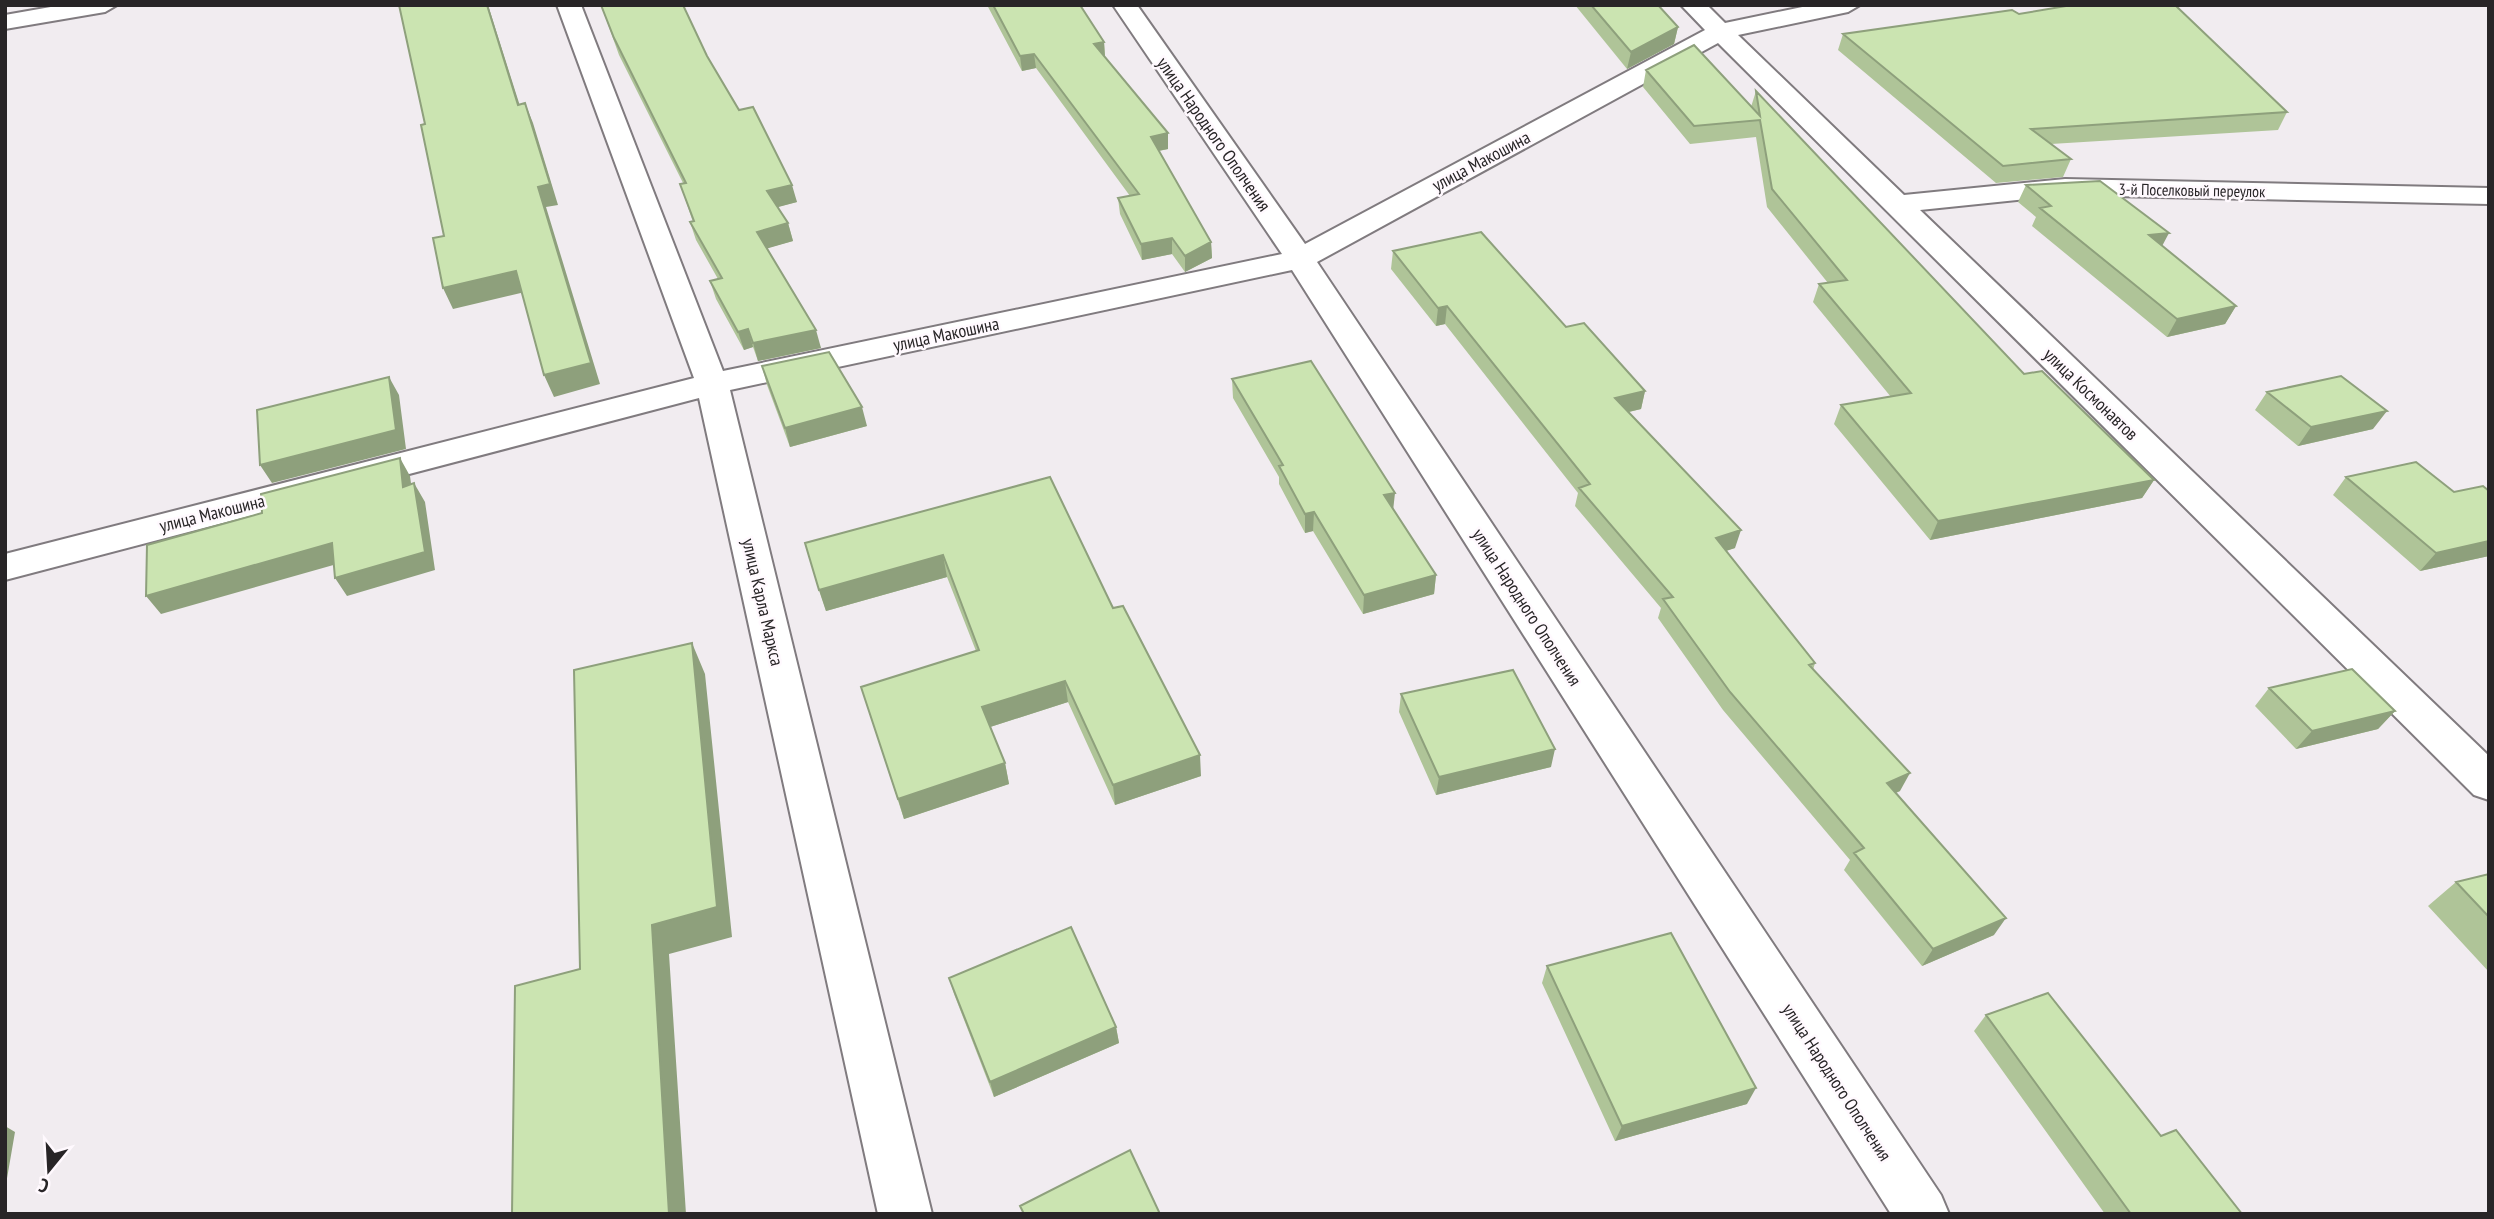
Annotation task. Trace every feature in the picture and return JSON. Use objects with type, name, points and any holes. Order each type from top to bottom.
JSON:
[{"type":"street","points":[[5,22],[105,5]]},
{"type":"street","name":"улица Карла Маркса","points":[[569,5],[712,384],[905,1214]]},
{"type":"street","name":"улица Народного Ополчения","points":[[1125,5],[1300,259],[1922,1214]]},
{"type":"street","name":"улица Космонавтов","points":[[1693,5],[2489,783]]},
{"type":"street","name":"улица Макошина","points":[[5,567],[712,384],[1300,259],[1722,31],[1848,5]]},
{"type":"street","name":"3-й Поселковый переулок","points":[[1896,204],[2065,187],[2489,196]]},
{"type":"building","points":[[399,5],[487,5],[518,105],[525,103],[550,184],[538,187],[591,363],[544,375],[516,271],[443,288],[433,238],[444,236],[421,125],[425,124]]},
{"type":"building","points":[[601,5],[683,5],[707,56],[739,110],[753,107],[792,185],[767,191],[788,223],[757,232],[816,330],[753,343],[748,329],[738,332],[710,281],[722,278],[690,222],[694,221],[680,184],[686,183],[614,38]]},
{"type":"building","points":[[993,5],[1080,5],[1104,42],[1094,44],[1168,133],[1151,137],[1211,242],[1185,256],[1172,238],[1141,244],[1118,198],[1139,194],[1034,54],[1020,56]]},
{"type":"building","points":[[1591,5],[1658,5],[1678,27],[1631,52]]},
{"type":"building","points":[[2072,5],[2175,5],[2287,112],[2031,129],[2071,159],[2003,166],[1843,34],[2012,10],[2019,14]]},
{"type":"building","points":[[1694,45],[1760,116],[1756,91],[2024,374],[2042,371],[2154,480],[1938,521],[1841,405],[1911,393],[1819,284],[1847,280],[1772,189],[1760,120],[1694,126],[1646,70]]},
{"type":"building","points":[[2100,181],[2169,233],[2149,235],[2236,306],[2177,319],[2040,208],[2051,206],[2026,185]]},
{"type":"building","points":[[1481,232],[1566,327],[1584,323],[1645,391],[1615,398],[1741,530],[1716,538],[1815,663],[1809,665],[1910,773],[1887,783],[2006,918],[1933,949],[1854,853],[1864,848],[1730,692],[1663,599],[1673,597],[1579,488],[1590,484],[1447,306],[1438,308],[1393,251]]},
{"type":"building","points":[[829,352],[862,407],[785,428],[762,366]]},
{"type":"building","points":[[1311,361],[1395,493],[1384,495],[1436,575],[1364,595],[1314,512],[1305,514],[1279,466],[1283,465],[1232,379]]},
{"type":"building","points":[[2341,376],[2387,411],[2311,427],[2267,392]]},
{"type":"building","points":[[389,377],[396,430],[260,465],[257,410]]},
{"type":"building","points":[[400,458],[403,487],[414,483],[425,552],[335,578],[332,543],[146,596],[147,545],[262,513],[261,494]]},
{"type":"building","points":[[2416,462],[2454,492],[2483,486],[2489,491],[2489,541],[2436,553],[2346,477]]},
{"type":"building","points":[[1050,477],[1113,608],[1123,606],[1200,755],[1113,785],[1065,681],[982,707],[1005,763],[898,799],[861,687],[979,650],[943,555],[819,590],[805,543]]},
{"type":"building","points":[[692,643],[717,907],[652,925],[669,1214],[512,1214],[515,986],[580,969],[574,670]]},
{"type":"building","points":[[2352,669],[2395,711],[2312,731],[2269,688]]},
{"type":"building","points":[[1513,670],[1555,749],[1439,777],[1401,694]]},
{"type":"building","points":[[2489,874],[2489,917],[2456,882]]},
{"type":"building","points":[[1071,927],[1116,1027],[990,1082],[949,978]]},
{"type":"building","points":[[1671,933],[1756,1088],[1622,1126],[1547,966]]},
{"type":"building","points":[[2048,993],[2161,1136],[2176,1130],[2242,1214],[2131,1214],[1986,1015]]},
{"type":"building","points":[[1130,1150],[1160,1214],[1024,1214],[1020,1206]]}]
